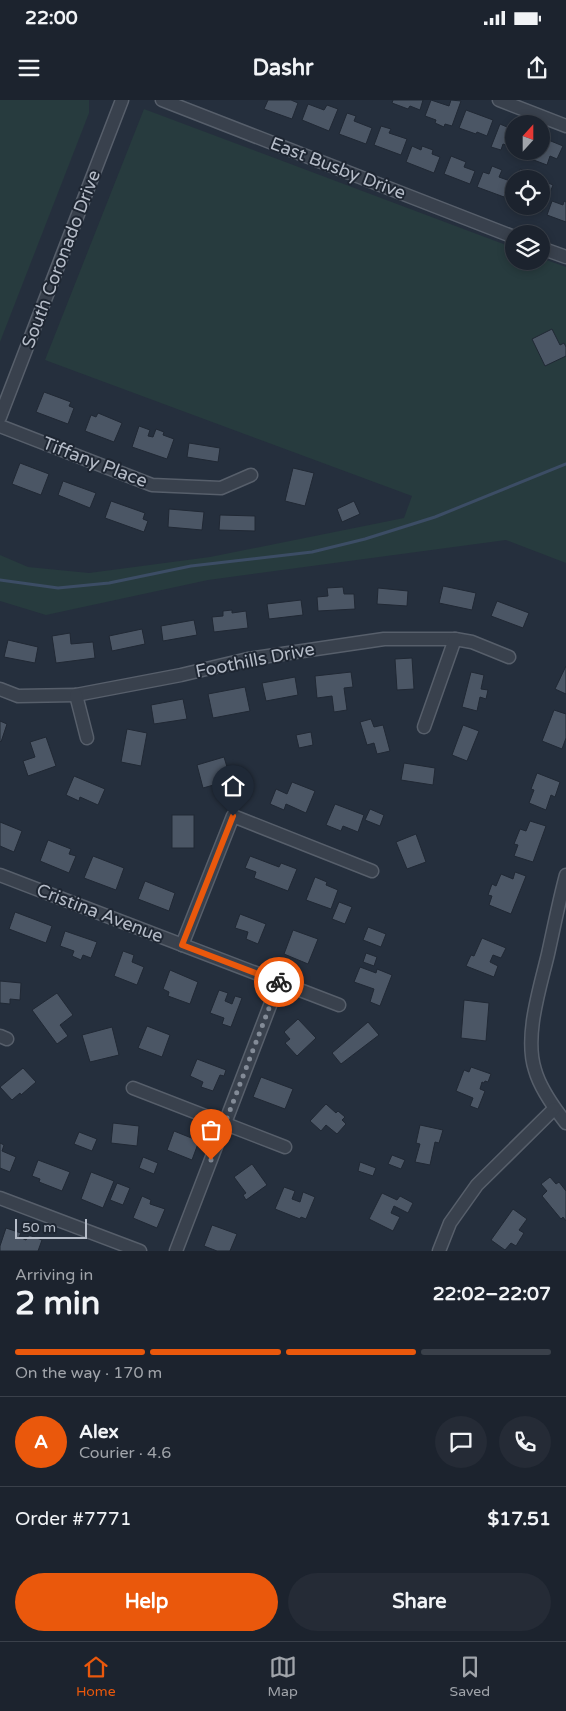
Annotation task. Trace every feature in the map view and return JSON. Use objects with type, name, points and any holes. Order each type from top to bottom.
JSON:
[{"type":"street","name":"South Coronado Drive","points":[[0,417],[122,100]]},
{"type":"street","name":"East Busby Drive","points":[[162,100],[505,233]]},
{"type":"street","points":[[499,100],[566,126]]},
{"type":"street","points":[[550,251],[566,257]]},
{"type":"street","name":"Tiffany Place","points":[[0,426],[152,484],[221,488],[250,475]]},
{"type":"street","name":"Foothills Drive","points":[[0,689],[18,696],[76,695],[181,675],[248,659],[384,639],[455,639],[472,642],[509,657]]},
{"type":"street","points":[[424,727],[455,639]]},
{"type":"street","points":[[76,695],[87,738]]},
{"type":"street","points":[[182,945],[233,816],[372,871]]},
{"type":"street","name":"Cristina Avenue","points":[[0,875],[339,1005]]},
{"type":"street","points":[[565,881],[538,995],[533,1027],[532,1050],[535,1071],[554,1109],[566,1123]]},
{"type":"street","points":[[176,1251],[279,982]]},
{"type":"street","points":[[133,1088],[285,1147]]},
{"type":"street","points":[[439,1251],[450,1223],[476,1185],[554,1109]]},
{"type":"street","points":[[0,1198],[140,1251]]},
{"type":"green space","points":[[0,100],[89,100],[89,113],[0,342]]},
{"type":"green space","points":[[144,109],[505,245],[505,270],[550,270],[550,261],[566,267],[566,563],[506,540],[208,580],[46,615],[0,601],[0,555],[28,567],[89,573],[210,557],[404,518],[412,496],[45,360]]},
{"type":"building","points":[[268,100],[291,100],[298,103],[292,119],[264,109]]},
{"type":"building","points":[[393,100],[423,100],[420,110],[410,106],[408,109],[392,103]]},
{"type":"building","points":[[431,100],[449,106],[451,100],[461,101],[452,126],[445,124],[444,127],[435,123],[436,120],[425,116]]},
{"type":"building","points":[[308,104],[324,110],[327,105],[338,109],[329,131],[302,120]]},
{"type":"building","points":[[466,110],[493,120],[487,136],[459,128]]},
{"type":"building","points":[[347,113],[356,116],[354,121],[372,128],[366,144],[339,134]]},
{"type":"building","points":[[500,124],[505,126],[505,145],[503,144],[501,150],[491,147]]},
{"type":"building","points":[[381,126],[391,129],[389,133],[407,139],[401,155],[374,145]]},
{"type":"building","points":[[550,141],[563,146],[557,159],[550,156]]},
{"type":"building","points":[[412,146],[421,150],[422,146],[433,150],[432,154],[440,157],[434,173],[406,162]]},
{"type":"building","points":[[451,156],[466,162],[464,167],[475,171],[470,184],[444,174]]},
{"type":"building","points":[[534,160],[549,160],[547,165]]},
{"type":"building","points":[[492,166],[502,170],[499,177],[505,179],[504,197],[477,187],[483,172],[489,174]]},
{"type":"building","points":[[552,201],[563,205],[564,201],[566,202],[566,222],[547,215],[550,215]]},
{"type":"building","points":[[552,329],[560,345],[564,343],[566,356],[545,366],[532,339]]},
{"type":"building","points":[[44,392],[71,402],[69,406],[74,408],[68,424],[36,412]]},
{"type":"building","points":[[98,413],[122,423],[114,442],[85,431],[91,415],[96,417]]},
{"type":"building","points":[[139,426],[150,430],[148,436],[153,437],[156,429],[164,432],[163,435],[174,439],[167,459],[132,447]]},
{"type":"building","points":[[189,443],[220,448],[218,462],[187,457]]},
{"type":"building","points":[[20,463],[49,474],[41,495],[12,484]]},
{"type":"building","points":[[293,468],[314,473],[305,506],[285,501]]},
{"type":"building","points":[[63,481],[96,493],[90,508],[58,495]]},
{"type":"building","points":[[111,501],[145,513],[143,519],[148,521],[144,532],[105,518]]},
{"type":"building","points":[[354,501],[360,514],[342,522],[337,509]]},
{"type":"building","points":[[169,509],[204,512],[202,530],[168,527]]},
{"type":"building","points":[[220,515],[255,516],[255,531],[219,530]]},
{"type":"building","points":[[443,586],[476,593],[472,610],[439,603]]},
{"type":"building","points":[[343,587],[344,594],[354,594],[355,609],[318,611],[317,597],[328,596],[327,588]]},
{"type":"building","points":[[378,588],[408,591],[407,606],[377,604]]},
{"type":"building","points":[[301,600],[303,615],[269,619],[267,604]]},
{"type":"building","points":[[497,601],[529,613],[523,628],[491,616]]},
{"type":"building","points":[[232,610],[232,613],[246,611],[248,628],[214,632],[212,617],[223,616],[223,611]]},
{"type":"building","points":[[194,620],[197,635],[163,641],[161,626]]},
{"type":"building","points":[[142,629],[145,644],[112,651],[109,636]]},
{"type":"building","points":[[70,633],[71,644],[93,642],[95,658],[56,663],[52,636]]},
{"type":"building","points":[[8,640],[38,647],[35,663],[4,657]]},
{"type":"building","points":[[412,658],[414,689],[397,690],[395,659]]},
{"type":"building","points":[[566,666],[566,694],[555,689]]},
{"type":"building","points":[[351,672],[353,687],[344,688],[347,710],[334,712],[332,696],[317,698],[315,676]]},
{"type":"building","points":[[471,672],[484,675],[481,689],[488,690],[486,699],[480,697],[477,711],[462,707]]},
{"type":"building","points":[[295,677],[298,695],[266,701],[262,683]]},
{"type":"building","points":[[245,687],[250,711],[213,718],[208,694]]},
{"type":"building","points":[[183,699],[187,719],[154,724],[151,705]]},
{"type":"building","points":[[554,710],[566,714],[566,738],[562,749],[542,741]]},
{"type":"building","points":[[371,719],[374,727],[383,725],[390,751],[377,754],[374,743],[367,745],[360,722]]},
{"type":"building","points":[[0,721],[7,724],[1,742],[0,741]]},
{"type":"building","points":[[463,725],[479,731],[467,761],[452,755]]},
{"type":"building","points":[[127,729],[147,733],[141,766],[121,762]]},
{"type":"building","points":[[311,732],[313,745],[299,748],[296,735]]},
{"type":"building","points":[[46,737],[56,766],[28,776],[23,761],[35,757],[30,742]]},
{"type":"building","points":[[224,757],[231,780],[203,788],[197,765]]},
{"type":"building","points":[[404,763],[435,768],[433,785],[401,780]]},
{"type":"building","points":[[537,773],[560,782],[555,797],[551,795],[546,810],[529,803],[534,790],[531,789]]},
{"type":"building","points":[[74,776],[105,789],[98,805],[80,797],[79,801],[66,795]]},
{"type":"building","points":[[292,782],[315,791],[306,813],[286,804],[284,810],[270,804],[276,789],[287,794]]},
{"type":"building","points":[[335,804],[364,815],[358,832],[343,826],[341,831],[326,825]]},
{"type":"building","points":[[370,809],[384,815],[380,826],[365,820]]},
{"type":"building","points":[[172,815],[194,815],[194,848],[172,848]]},
{"type":"building","points":[[530,821],[546,826],[533,862],[514,856],[518,845],[514,844],[520,829],[526,831]]},
{"type":"building","points":[[0,822],[22,831],[14,852],[0,846]]},
{"type":"building","points":[[416,834],[426,862],[407,869],[396,842]]},
{"type":"building","points":[[48,840],[71,849],[69,854],[76,856],[69,873],[40,861]]},
{"type":"building","points":[[93,856],[124,868],[116,890],[84,878]]},
{"type":"building","points":[[250,856],[279,867],[281,863],[297,869],[288,891],[254,878],[256,872],[245,868]]},
{"type":"building","points":[[515,872],[526,876],[511,914],[489,905],[492,896],[488,895],[492,884],[496,886],[501,874],[513,879]]},
{"type":"building","points":[[315,877],[327,882],[326,885],[338,890],[331,909],[306,900]]},
{"type":"building","points":[[145,881],[175,893],[169,911],[138,899]]},
{"type":"building","points":[[339,902],[352,907],[345,924],[332,919]]},
{"type":"building","points":[[15,912],[52,926],[46,943],[9,929]]},
{"type":"building","points":[[240,914],[266,924],[258,944],[246,939],[248,932],[235,928]]},
{"type":"building","points":[[368,927],[386,934],[381,947],[363,940]]},
{"type":"building","points":[[293,930],[318,939],[308,964],[284,954]]},
{"type":"building","points":[[65,931],[97,942],[91,958],[83,955],[81,960],[72,956],[74,951],[60,946]]},
{"type":"building","points":[[482,938],[506,948],[501,958],[493,955],[490,962],[498,966],[494,977],[466,966],[471,955],[474,956]]},
{"type":"building","points":[[123,951],[134,955],[132,962],[144,967],[137,985],[114,976]]},
{"type":"building","points":[[366,953],[377,957],[374,966],[363,962]]},
{"type":"building","points":[[360,967],[376,973],[377,969],[392,975],[380,1006],[370,1002],[374,989],[354,982]]},
{"type":"building","points":[[170,970],[198,982],[190,1004],[168,996],[169,992],[163,989]]},
{"type":"building","points":[[0,981],[21,983],[20,1000],[10,999],[10,1004],[0,1003]]},
{"type":"building","points":[[219,990],[228,993],[225,1001],[232,1004],[235,996],[242,998],[231,1027],[222,1024],[224,1018],[210,1013]]},
{"type":"building","points":[[57,993],[73,1015],[60,1025],[68,1036],[57,1044],[32,1010]]},
{"type":"building","points":[[464,1000],[489,1003],[486,1041],[461,1038]]},
{"type":"building","points":[[298,1019],[316,1038],[297,1056],[285,1043],[290,1039],[284,1032]]},
{"type":"building","points":[[368,1022],[379,1035],[341,1064],[332,1053]]},
{"type":"building","points":[[147,1026],[170,1035],[162,1057],[138,1048]]},
{"type":"building","points":[[112,1027],[119,1055],[90,1062],[82,1035]]},
{"type":"building","points":[[197,1059],[226,1070],[224,1076],[220,1075],[213,1091],[201,1087],[203,1082],[190,1076]]},
{"type":"building","points":[[471,1067],[491,1074],[488,1082],[482,1082],[480,1089],[485,1091],[478,1109],[470,1106],[473,1098],[456,1091],[464,1070],[469,1072]]},
{"type":"building","points":[[23,1068],[36,1082],[12,1100],[0,1087]]},
{"type":"building","points":[[261,1077],[293,1089],[285,1109],[253,1097]]},
{"type":"building","points":[[326,1104],[336,1113],[338,1111],[345,1117],[342,1120],[346,1124],[337,1134],[326,1125],[321,1131],[310,1121]]},
{"type":"building","points":[[113,1123],[139,1126],[137,1146],[111,1143]]},
{"type":"building","points":[[420,1125],[443,1130],[439,1143],[435,1142],[430,1165],[415,1162],[420,1144],[416,1143]]},
{"type":"building","points":[[174,1131],[199,1141],[192,1160],[167,1150]]},
{"type":"building","points":[[79,1132],[97,1139],[92,1151],[74,1144]]},
{"type":"building","points":[[0,1143],[4,1145],[2,1151],[16,1157],[10,1172],[0,1168]]},
{"type":"building","points":[[392,1155],[405,1160],[401,1169],[388,1164]]},
{"type":"building","points":[[143,1157],[158,1163],[154,1174],[139,1168]]},
{"type":"building","points":[[38,1160],[70,1172],[62,1191],[39,1182],[40,1179],[32,1176]]},
{"type":"building","points":[[360,1162],[376,1168],[373,1176],[358,1171]]},
{"type":"building","points":[[252,1164],[267,1185],[246,1200],[243,1195],[246,1193],[234,1177]]},
{"type":"building","points":[[91,1172],[114,1181],[103,1208],[81,1199]]},
{"type":"building","points":[[550,1177],[556,1184],[559,1182],[566,1191],[566,1221],[563,1217],[561,1219],[542,1196],[547,1191],[541,1184]]},
{"type":"building","points":[[117,1183],[130,1188],[123,1205],[110,1200]]},
{"type":"building","points":[[284,1187],[295,1191],[292,1199],[300,1202],[303,1192],[315,1197],[306,1219],[301,1217],[300,1219],[275,1209]]},
{"type":"building","points":[[382,1193],[397,1200],[400,1196],[413,1203],[408,1213],[394,1206],[391,1213],[400,1217],[393,1231],[369,1219]]},
{"type":"building","points":[[142,1196],[151,1200],[150,1204],[165,1209],[157,1228],[133,1218]]},
{"type":"building","points":[[513,1209],[527,1219],[519,1230],[524,1233],[516,1246],[511,1243],[505,1250],[491,1240]]},
{"type":"building","points":[[212,1225],[237,1234],[230,1251],[217,1251],[204,1246]]},
{"type":"building","points":[[6,1228],[21,1233],[19,1237],[26,1240],[29,1235],[42,1240],[38,1251],[0,1251]]},
{"type":"waterway","points":[[0,580],[58,588],[109,583],[191,566],[312,552],[365,539],[435,517],[566,464]]},
{"type":"way so far","points":[[211,1160],[279,982]]},
{"type":"route","points":[[233,816],[182,945],[279,982]]}]
